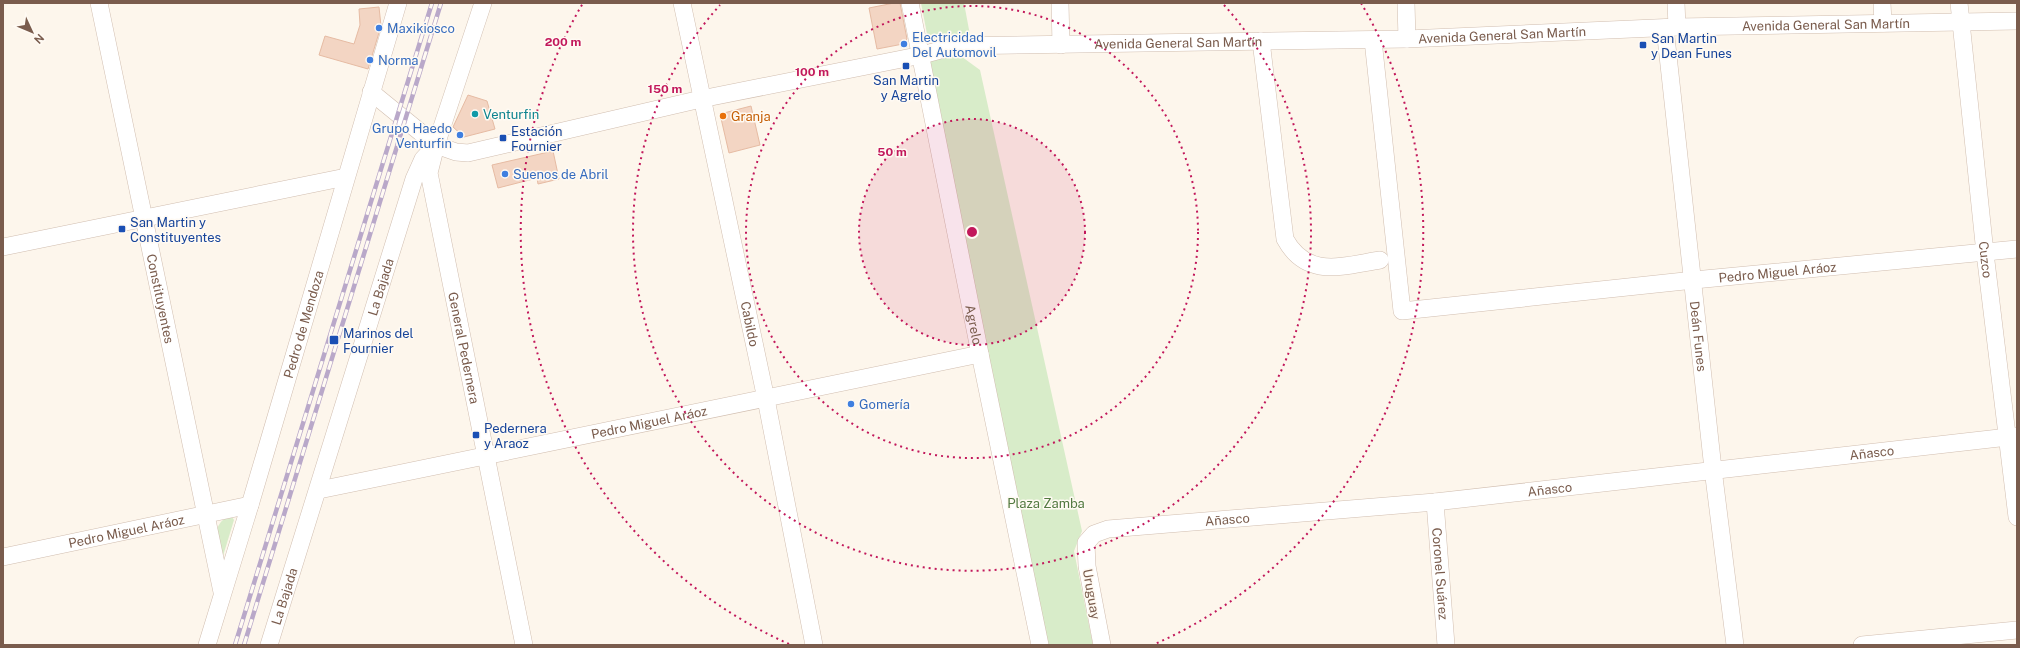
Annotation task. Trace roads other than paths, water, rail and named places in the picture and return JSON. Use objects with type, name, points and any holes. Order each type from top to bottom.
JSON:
[{"type":"street","name":"Constituyentes","points":[[100,3],[205,515],[223,594]]},
{"type":"street","name":"La Bajada","points":[[269,645],[319,490],[414,179],[423,159],[436,145],[483,3]]},
{"type":"street","name":"Cabildo","points":[[682,3],[766,399],[814,645]]},
{"type":"street","name":"Agrelo","points":[[910,3],[922,55],[980,354],[1040,645]]},
{"type":"street","points":[[1060,3],[1061,45]]},
{"type":"street","points":[[1406,3],[1407,39]]},
{"type":"street","name":"Deán Funes","points":[[1676,3],[1671,27],[1694,280],[1713,469],[1736,645]]},
{"type":"street","points":[[1882,3],[1882,23]]},
{"type":"street","name":"Cuzco","points":[[1959,3],[1985,253],[2012,437],[2017,517]]},
{"type":"street","name":"Pedro de Mendoza","points":[[207,645],[372,92],[395,7]]},
{"type":"street","name":"Avenida General San Martín","points":[[372,92],[436,145],[456,152],[468,153],[702,99],[922,55],[955,46],[1373,40],[1671,27],[2017,21]]},
{"type":"street","name":"Pedro Miguel Aráoz","points":[[1373,40],[1402,311],[1694,280],[2017,249]]},
{"type":"street","points":[[1261,42],[1285,239],[1290,248],[1301,258],[1315,266],[1326,268],[1380,260]]},
{"type":"street","name":"General Pedernera","points":[[436,145],[428,173],[524,645]]},
{"type":"street","points":[[3,247],[346,177]]},
{"type":"street","name":"Pedro Miguel Aráoz","points":[[319,490],[980,354]]},
{"type":"street","name":"Añasco","points":[[1086,543],[1094,534],[1108,529],[1435,502],[1713,469],[2012,437]]},
{"type":"street","name":"Coronel Suárez","points":[[1435,502],[1446,645]]},
{"type":"street","name":"Pedro Miguel Aráoz","points":[[3,557],[250,505]]},
{"type":"street","name":"Uruguay","points":[[1086,543],[1087,566],[1102,645]]},
{"type":"street","points":[[1862,645],[2017,630]]},
{"type":"railway","points":[[235,645],[432,3]]},
{"type":"railway","points":[[244,645],[441,3]]},
{"type":"place","name":"Maxikiosco","points":[[379,28]]},
{"type":"place","name":"Electricidad Del Automovil","points":[[904,44]]},
{"type":"place","name":"San Martin y Dean Funes","points":[[1643,45]]},
{"type":"place","name":"Norma","points":[[370,60]]},
{"type":"place","name":"San Martin y Agrelo","points":[[906,66]]},
{"type":"place","name":"Venturfin","points":[[475,114]]},
{"type":"place","name":"Granja","points":[[723,116]]},
{"type":"place","name":"Grupo Haedo Venturfin","points":[[460,135]]},
{"type":"place","name":"Estación Fournier","points":[[503,138]]},
{"type":"place","name":"Suenos de Abril","points":[[505,174]]},
{"type":"place","name":"San Martin y Constituyentes","points":[[122,229]]},
{"type":"place","name":"Marinos del Fournier","points":[[334,340]]},
{"type":"place","name":"Gomería","points":[[851,404]]},
{"type":"place","name":"Pedernera y Araoz","points":[[476,435]]},
{"type":"park label","name":"Plaza Zamba","points":[[1046,503]]}]
